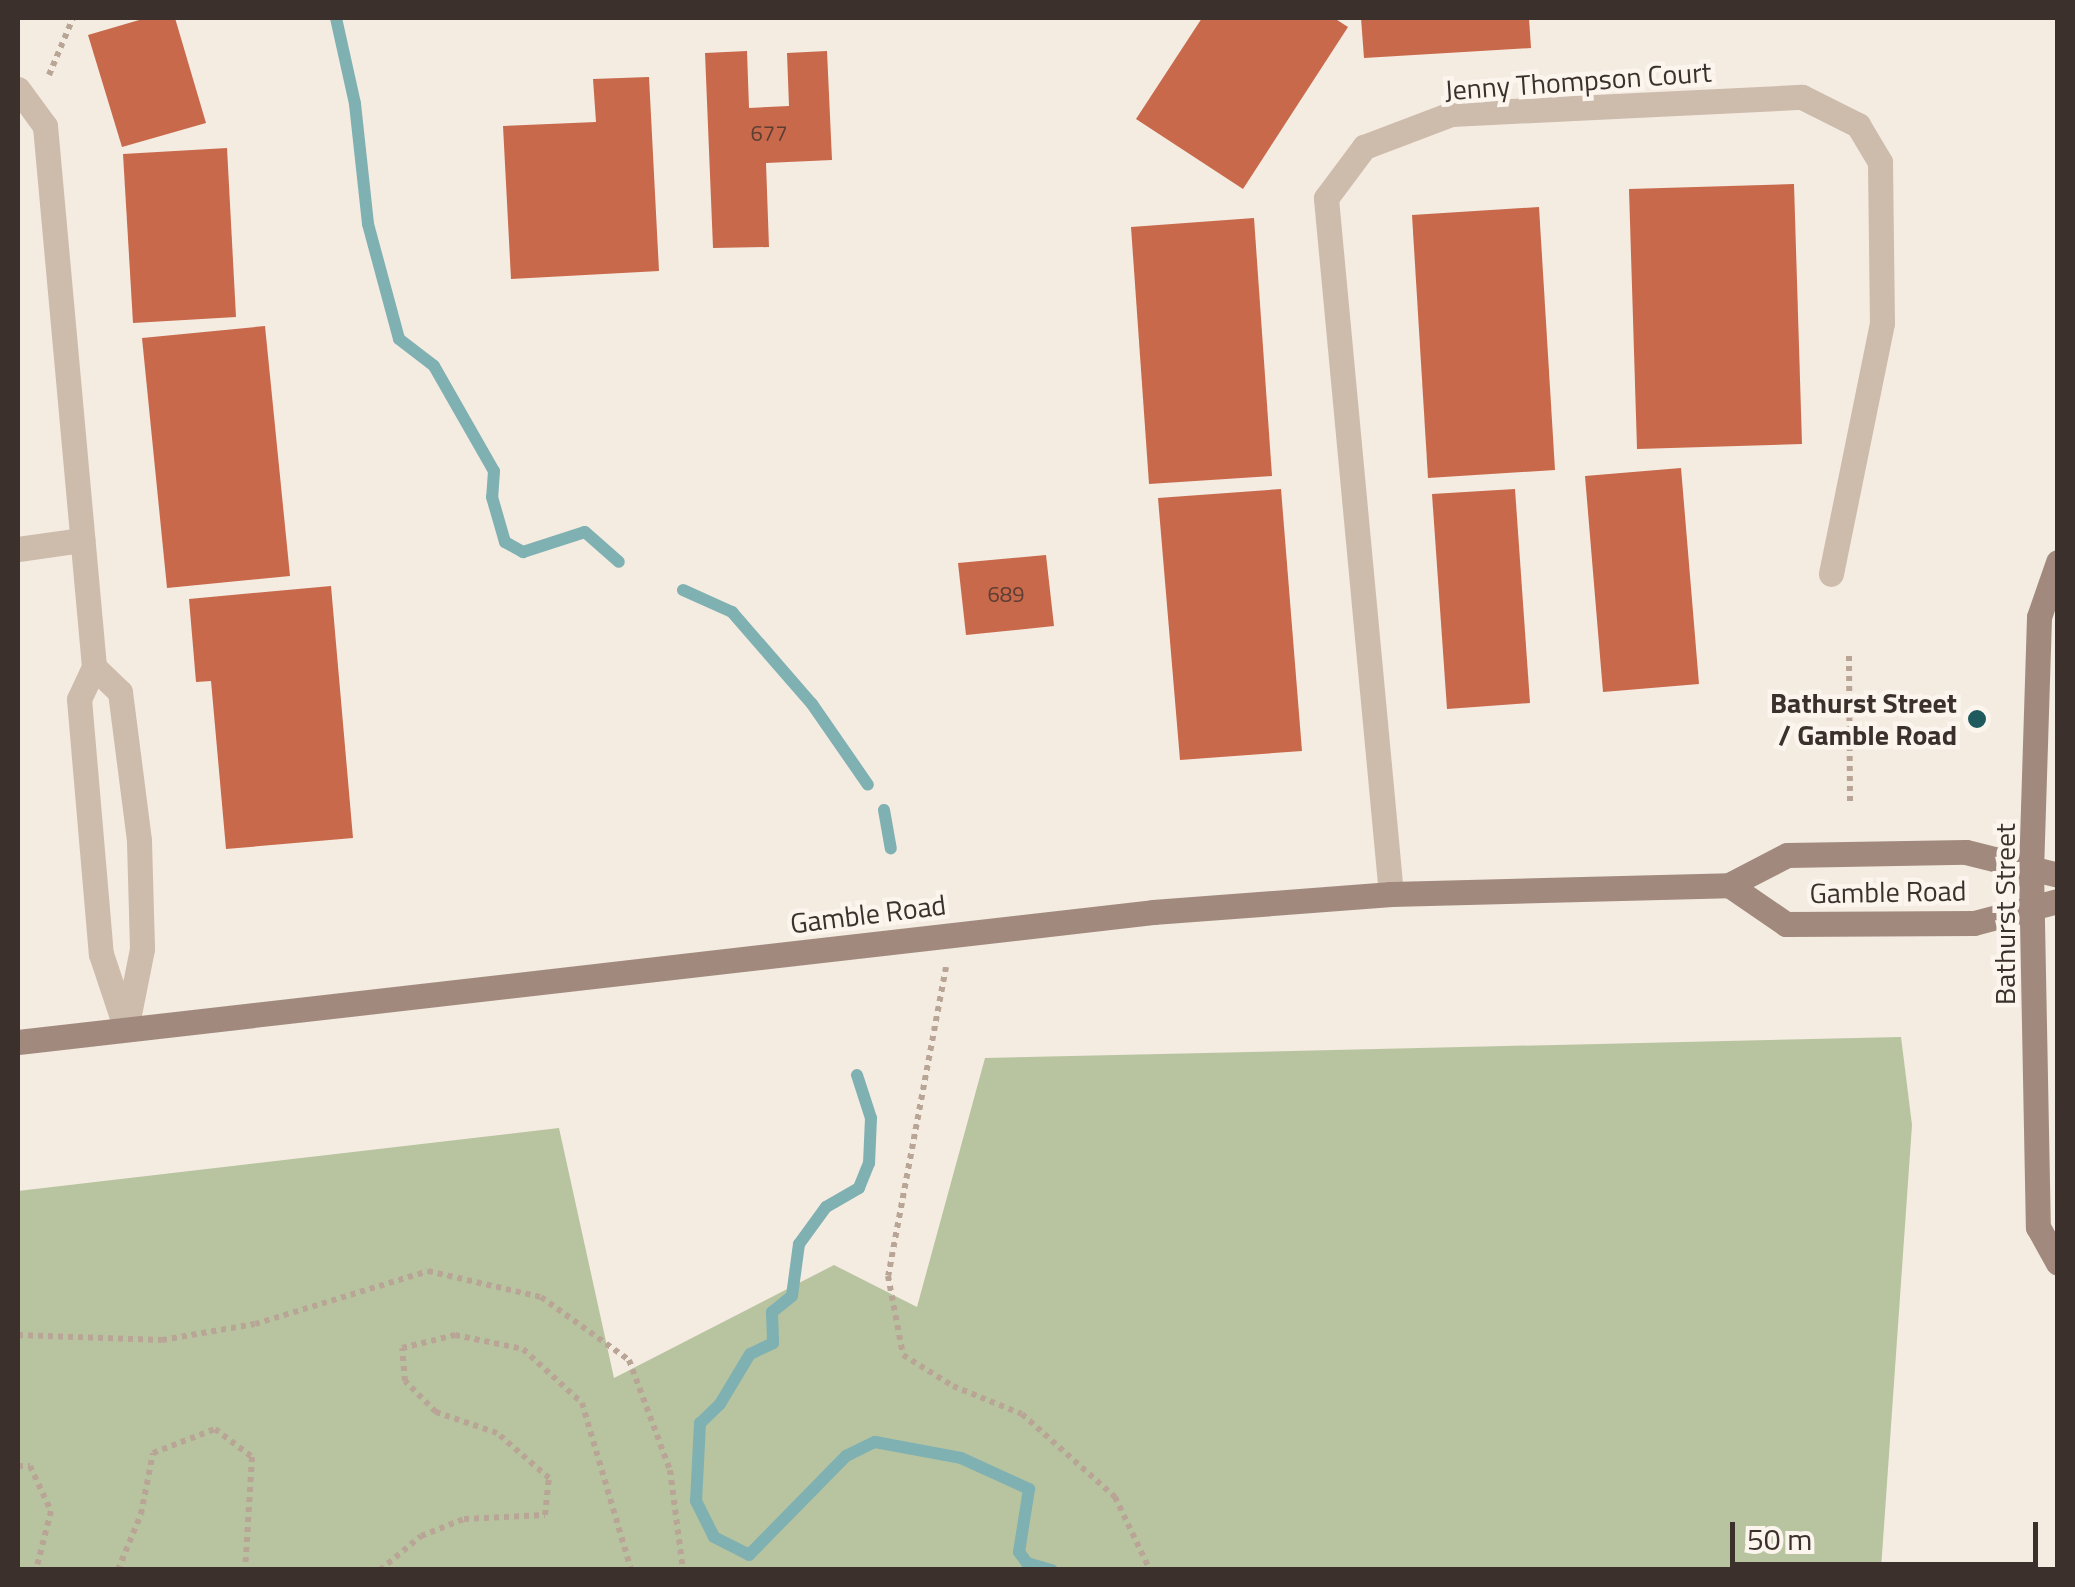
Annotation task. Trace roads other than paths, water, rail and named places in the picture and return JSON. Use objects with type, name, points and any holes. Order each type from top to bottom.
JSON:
[{"type":"main road","name":"Bathurst Street","points":[[2058,562],[2039,617],[2031,869],[2045,904],[2038,1227],[2058,1263]]},
{"type":"main road","name":"Gamble Road","points":[[18,1042],[950,935],[1391,894],[1728,885],[1787,855],[1966,852],[2058,875]]},
{"type":"main road","name":"Gamble Road","points":[[1728,885],[1786,924],[1974,923],[2045,904]]},
{"type":"street","points":[[18,89],[45,126],[94,667],[79,699],[101,954],[126,1028]]},
{"type":"street","name":"Jenny Thompson Court","points":[[1391,894],[1326,198],[1364,147],[1450,114],[1802,97],[1858,126],[1880,162],[1882,323],[1831,574]]},
{"type":"street","points":[[18,549],[82,540]]},
{"type":"street","points":[[94,667],[120,692],[139,841],[142,949],[126,1028]]},
{"type":"waterway","points":[[336,18],[355,104],[368,224],[399,339],[434,366],[494,471],[492,497],[505,542],[523,552],[585,532],[619,562]]},
{"type":"waterway","points":[[683,590],[732,612],[812,704],[868,785]]},
{"type":"waterway","points":[[884,810],[891,848]]},
{"type":"waterway","points":[[857,1075],[871,1118],[869,1163],[859,1188],[826,1207],[799,1244],[792,1296],[772,1312],[773,1343],[750,1354],[720,1404],[700,1423],[696,1501],[714,1537],[749,1555],[846,1456],[875,1442],[961,1458],[1029,1489],[1019,1552],[1027,1563],[1052,1570]]},
{"type":"place","name":"Bathurst Street / Gamble Road","points":[[1977,719]]}]
